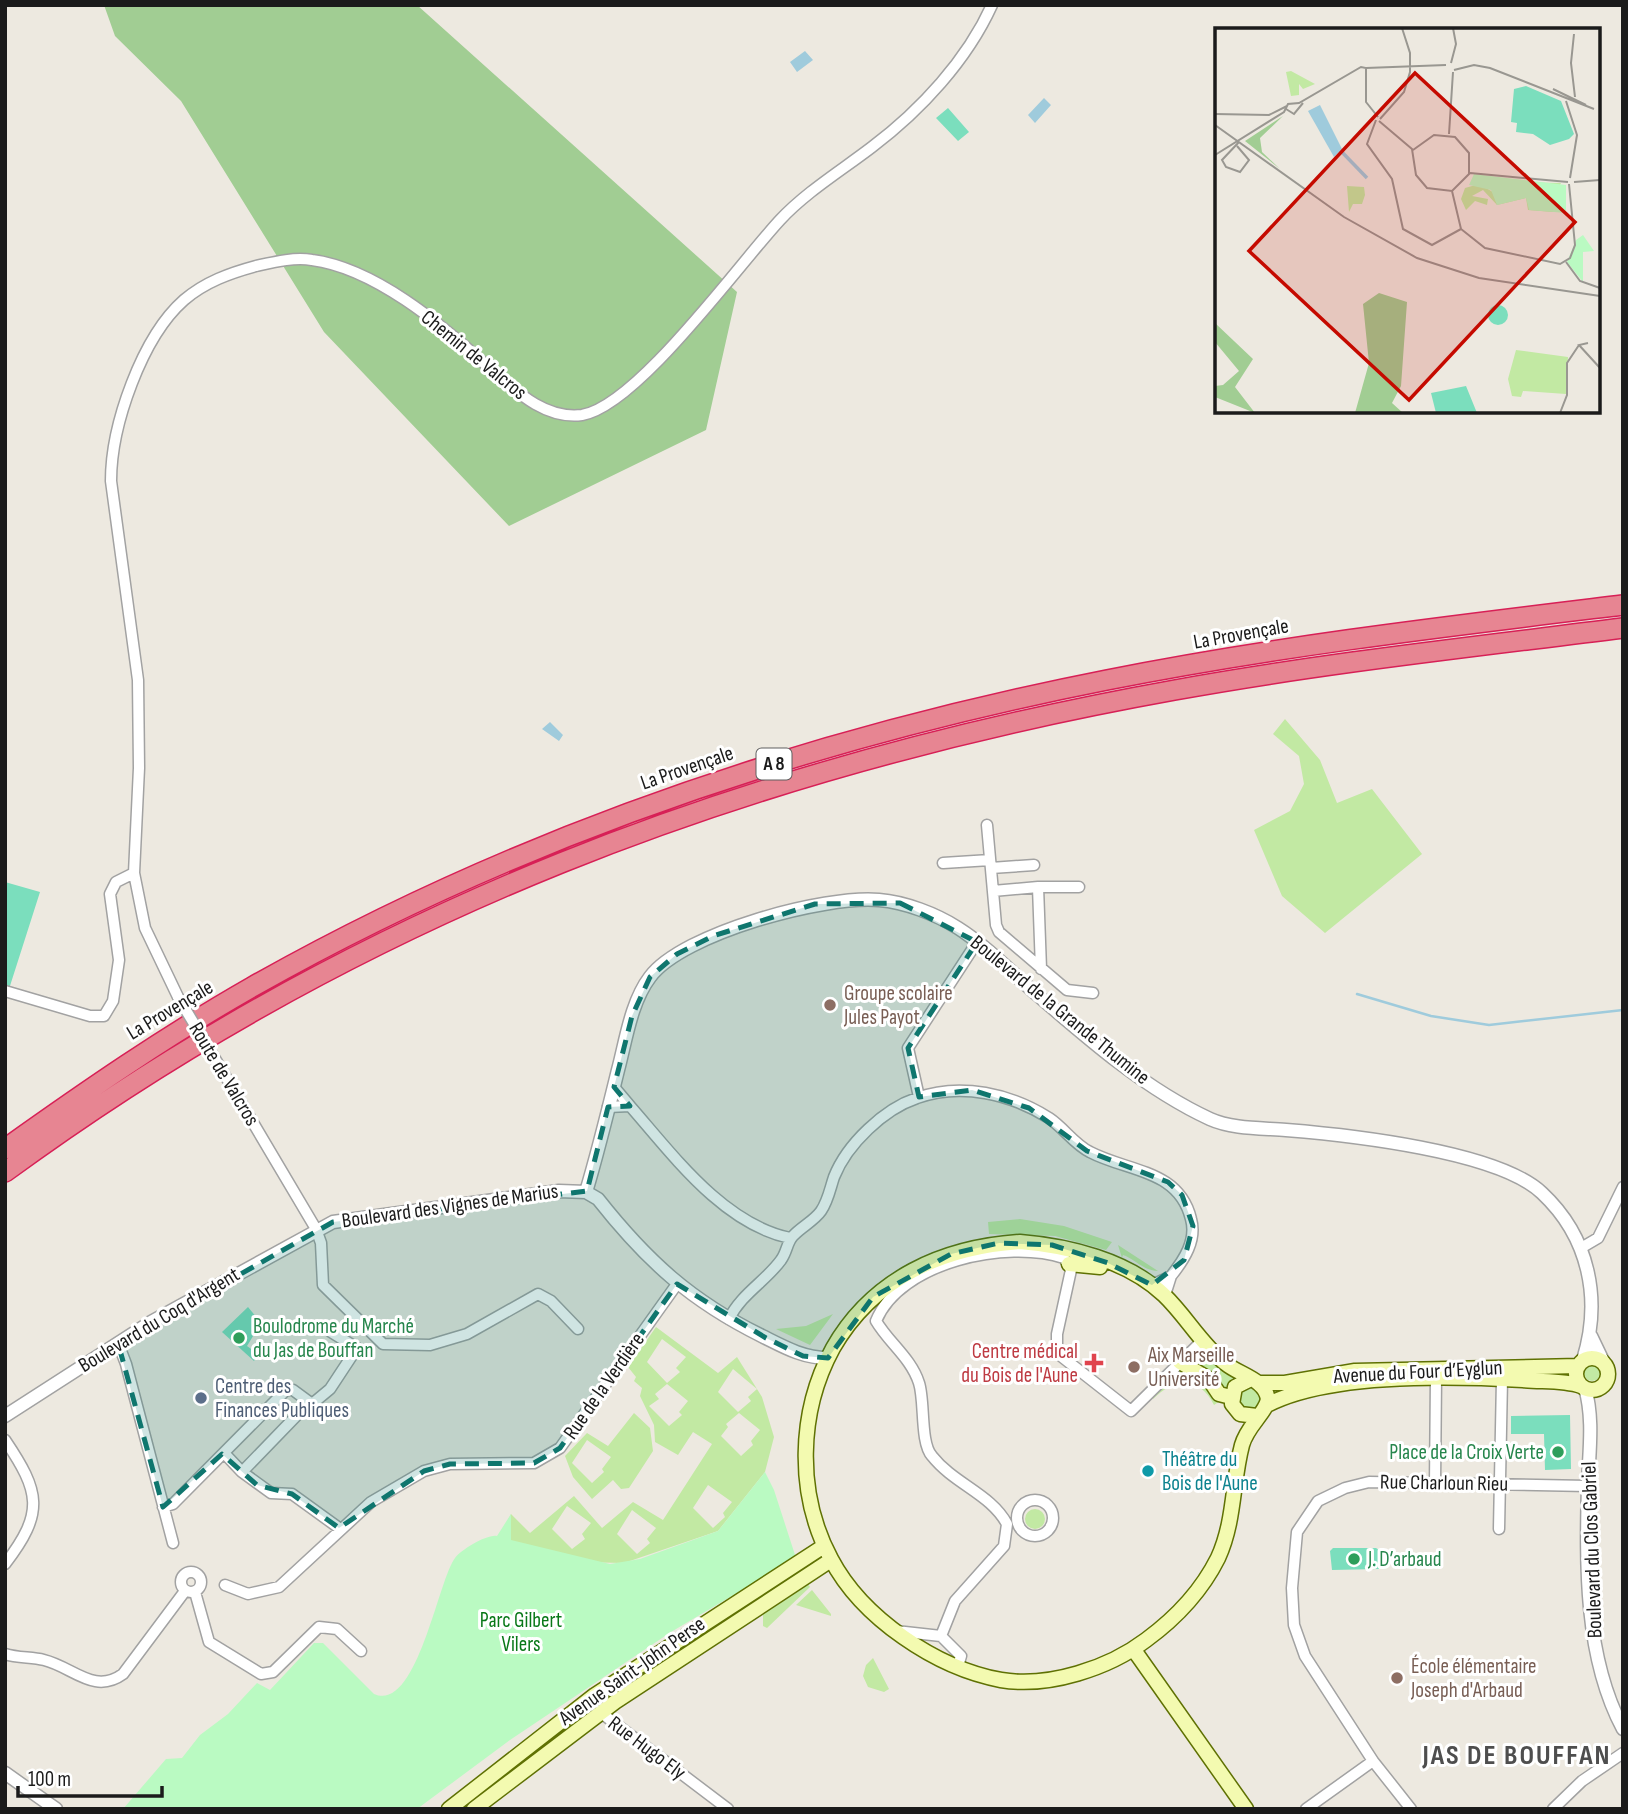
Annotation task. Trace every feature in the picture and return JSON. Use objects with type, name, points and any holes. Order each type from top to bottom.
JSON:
[{"type":"highway","name":"La Provençale","points":[[5,1149],[141,1054],[253,986],[332,944],[460,881],[678,794],[883,732],[1106,680],[1275,650],[1623,605]]},
{"type":"highway","name":"La Provençale","points":[[5,1173],[144,1076],[239,1017],[386,939],[600,845],[754,792],[952,736],[1171,691],[1283,671],[1623,628]]},
{"type":"main road","points":[[1020,1242],[1052,1245],[1093,1256],[1147,1282],[1165,1296],[1225,1364],[1267,1392],[1262,1410],[1242,1444],[1233,1511],[1217,1558],[1187,1604],[1134,1650],[1085,1671],[1031,1680],[1003,1680],[896,1631],[851,1589],[831,1560],[824,1546],[809,1494],[805,1453],[809,1416],[818,1378],[856,1314],[884,1288],[925,1263],[975,1247],[1020,1242]]},
{"type":"main road","points":[[1070,1267],[1094,1265],[1147,1282]]},
{"type":"main road","name":"Avenue du Four d’Eyglun","points":[[1254,1381],[1285,1383],[1355,1371],[1581,1363],[1593,1357],[1604,1362]]},
{"type":"main road","points":[[1180,1362],[1209,1379],[1219,1394],[1231,1397]]},
{"type":"main road","points":[[1581,1363],[1577,1380],[1593,1386],[1604,1362],[1623,1376]]},
{"type":"main road","name":"Avenue du Four d’Eyglun","points":[[1262,1410],[1320,1388],[1436,1377],[1593,1386],[1623,1376]]},
{"type":"main road","points":[[1254,1381],[1235,1387],[1231,1397],[1239,1414],[1262,1410]]},
{"type":"main road","name":"Avenue Saint-John Perse","points":[[449,1809],[595,1695],[824,1546]]},
{"type":"main road","name":"Avenue Saint-John Perse","points":[[474,1809],[600,1712],[831,1560]]},
{"type":"main road","points":[[1134,1650],[1246,1809]]},
{"type":"street","name":"Chemin de Valcros","points":[[121,541],[111,454],[121,417],[156,333],[170,312],[201,288],[234,272],[295,259],[313,260],[344,269],[393,293],[423,313],[520,395],[542,408],[567,415],[600,410],[624,394],[713,301],[781,219],[876,144],[945,77],[981,30],[992,5]]},
{"type":"street","name":"Route de Valcros","points":[[121,541],[138,680],[139,768],[134,873],[145,928],[178,997],[316,1229]]},
{"type":"street","points":[[987,825],[999,932],[1067,990],[1093,993]]},
{"type":"street","points":[[943,863],[1034,864]]},
{"type":"street","points":[[5,991],[90,1016],[104,1016],[113,1001],[119,961],[110,894],[116,882],[134,873]]},
{"type":"street","points":[[1038,887],[1041,969]]},
{"type":"street","points":[[993,891],[1079,887]]},
{"type":"street","name":"Boulevard de la Grande Thumine","points":[[586,1192],[632,1016],[650,977],[677,954],[713,936],[815,904],[876,900],[900,903],[955,926],[1070,1023],[1147,1082],[1212,1120],[1251,1128],[1388,1142],[1462,1157],[1505,1169],[1527,1180],[1555,1206],[1581,1248],[1592,1295],[1591,1336],[1581,1363]]},
{"type":"street","points":[[919,1097],[908,1048],[977,942]]},
{"type":"street","points":[[614,1087],[680,1162],[728,1207],[770,1233],[790,1238]]},
{"type":"street","points":[[729,1319],[739,1303],[781,1260],[790,1238],[820,1213],[844,1157],[878,1121],[896,1107],[919,1097],[972,1090],[1004,1097],[1050,1119],[1087,1151],[1168,1182],[1182,1195],[1193,1226],[1184,1260],[1171,1276],[1165,1296]]},
{"type":"street","points":[[608,1107],[630,1106]]},
{"type":"street","name":"Boulevard des Vignes de Marius","points":[[316,1229],[333,1222],[379,1214],[559,1191],[586,1192]]},
{"type":"street","points":[[1581,1248],[1598,1238],[1622,1191]]},
{"type":"street","points":[[586,1192],[598,1199],[640,1250],[677,1284],[729,1319],[803,1356],[828,1359]]},
{"type":"street","points":[[316,1229],[321,1243],[323,1285],[383,1344],[430,1345],[467,1334],[538,1294],[551,1301],[578,1329]]},
{"type":"street","name":"Boulevard du Coq d'Argent","points":[[5,1416],[118,1343],[316,1229]]},
{"type":"street","points":[[942,1636],[955,1601],[973,1577],[1003,1546],[1012,1524],[990,1501],[959,1483],[929,1454],[919,1383],[908,1360],[885,1337],[876,1321],[887,1299],[948,1264],[1014,1252],[1059,1256],[1070,1267],[1057,1335],[1057,1353],[1131,1411],[1203,1340]]},
{"type":"street","points":[[1147,1282],[1171,1276]]},
{"type":"street","name":"Rue de la Verdière","points":[[225,1586],[248,1594],[279,1587],[339,1528],[371,1502],[424,1471],[450,1464],[534,1463],[560,1448],[677,1284]]},
{"type":"street","points":[[242,1472],[301,1411],[330,1390],[357,1348],[331,1332]]},
{"type":"street","name":"Boulevard de la Grande Thumine","points":[[1591,1336],[1604,1362]]},
{"type":"street","points":[[118,1343],[127,1364],[173,1543]]},
{"type":"street","points":[[803,1356],[818,1378]]},
{"type":"street","points":[[1435,1484],[1436,1377]]},
{"type":"street","points":[[1499,1529],[1502,1379]]},
{"type":"street","name":"Boulevard du Clos Gabriel","points":[[1593,1386],[1588,1486],[1595,1654],[1622,1725]]},
{"type":"street","points":[[163,1507],[173,1504],[286,1390],[293,1390],[312,1404]]},
{"type":"street","points":[[5,1440],[27,1472],[35,1501],[28,1529],[5,1564]]},
{"type":"street","points":[[224,1453],[242,1472],[271,1493],[292,1494],[339,1528]]},
{"type":"street","name":"Rue Charloun Rieu","points":[[1411,1809],[1373,1761],[1299,1643],[1292,1588],[1297,1532],[1318,1501],[1345,1488],[1369,1482],[1588,1486]]},
{"type":"street","points":[[5,1654],[45,1661],[94,1683],[109,1681],[128,1668],[190,1591],[209,1642],[261,1674],[273,1672],[318,1627],[337,1629],[361,1651]]},
{"type":"street","points":[[896,1631],[942,1636],[960,1661]]},
{"type":"street","name":"Rue Hugo Ely","points":[[600,1712],[728,1809]]},
{"type":"street","points":[[1553,1809],[1583,1782],[1623,1753]]},
{"type":"street","points":[[1306,1809],[1373,1761]]},
{"type":"street","points":[[5,1773],[56,1809]]},
{"type":"highlighted area","points":[[900,903],[977,942],[908,1048],[919,1097],[972,1090],[1029,1108],[1087,1151],[1168,1182],[1182,1195],[1193,1226],[1184,1260],[1152,1285],[1108,1263],[1052,1245],[999,1243],[951,1254],[873,1297],[828,1358],[803,1356],[766,1338],[677,1284],[560,1448],[534,1463],[450,1464],[424,1471],[339,1528],[292,1494],[257,1485],[222,1454],[163,1507],[118,1343],[333,1222],[587,1191],[608,1107],[630,1106],[614,1087],[632,1016],[650,977],[677,954],[713,936],[815,904]]},
{"type":"green space","points":[[104,5],[417,5],[737,292],[706,430],[509,526],[324,332],[181,101],[115,36]]},
{"type":"green space","points":[[948,108],[969,132],[958,141],[936,118]]},
{"type":"green space","points":[[1285,719],[1320,760],[1337,803],[1372,789],[1422,854],[1325,933],[1282,896],[1254,830],[1290,811],[1304,784],[1299,756],[1273,734]]},
{"type":"green space","points":[[5,882],[40,892],[9,989],[5,988]]},
{"type":"green space","points":[[1020,1219],[1064,1226],[1112,1242],[1106,1250],[1055,1236],[989,1234],[988,1222]]},
{"type":"green space","points":[[1118,1245],[1158,1271],[1147,1269],[1123,1255],[1122,1258]]},
{"type":"green space","name":"Boulodrome du Marché du Jas de Bouffan","points":[[248,1307],[261,1323],[247,1346],[258,1354],[254,1361],[222,1332]]},
{"type":"green space","points":[[833,1314],[810,1345],[776,1329],[806,1326]]},
{"type":"green space","points":[[656,1327],[718,1373],[737,1357],[757,1389],[762,1397],[774,1437],[765,1472],[718,1531],[624,1563],[488,1560],[511,1514],[530,1533],[574,1496],[602,1528],[633,1502],[663,1520],[712,1444],[693,1432],[678,1455],[655,1442],[654,1425],[640,1396],[642,1388],[634,1381],[636,1377],[628,1367]],"holes":[[[662,1339],[686,1357],[676,1368],[680,1372],[667,1383],[647,1362]],[[733,1369],[757,1389],[748,1397],[751,1401],[738,1412],[718,1392]],[[667,1384],[688,1401],[679,1412],[682,1415],[669,1426],[649,1406],[659,1399],[655,1394]],[[739,1413],[760,1430],[751,1441],[753,1445],[741,1456],[721,1436],[728,1427],[726,1424]],[[708,1485],[732,1502],[723,1513],[725,1517],[713,1528],[693,1508]],[[567,1506],[591,1523],[582,1534],[585,1539],[572,1549],[552,1529]],[[632,1510],[656,1528],[647,1539],[650,1543],[637,1554],[617,1534]]]},
{"type":"green space","points":[[1202,1347],[1235,1375],[1225,1393],[1192,1359]]},
{"type":"green space","points":[[1588,1363],[1596,1363],[1601,1372],[1599,1379],[1588,1381],[1583,1376],[1583,1368]]},
{"type":"green space","points":[[1180,1367],[1205,1382],[1220,1401],[1214,1405],[1202,1389],[1186,1383],[1169,1387],[1153,1399],[1153,1395]]},
{"type":"green space","points":[[1250,1388],[1258,1391],[1261,1399],[1258,1407],[1250,1410],[1242,1407],[1239,1399],[1242,1391]]},
{"type":"green space","points":[[634,1413],[650,1428],[653,1451],[629,1488],[621,1489],[613,1480],[592,1499],[573,1477],[565,1456],[587,1433],[608,1446]],"holes":[[[587,1440],[611,1457],[602,1469],[604,1472],[592,1483],[572,1463]]]},
{"type":"green space","name":"Place de la Croix Verte","points":[[1570,1415],[1571,1469],[1545,1470],[1544,1434],[1511,1434],[1511,1416]]},
{"type":"green space","name":"Parc Gilbert Vilers","points":[[765,1472],[774,1490],[796,1558],[671,1632],[510,1740],[417,1809],[123,1809],[166,1759],[182,1758],[200,1735],[228,1714],[257,1683],[270,1690],[314,1643],[323,1643],[374,1694],[389,1695],[402,1684],[414,1665],[455,1558],[474,1543],[497,1536],[511,1514],[511,1540],[610,1564],[640,1559],[718,1531]]},
{"type":"green space","points":[[1035,1509],[1042,1512],[1045,1519],[1042,1526],[1035,1529],[1028,1526],[1025,1519],[1028,1512]]},
{"type":"green space","name":"J. D’arbaud","points":[[1333,1548],[1376,1548],[1379,1550],[1379,1569],[1332,1570],[1330,1551]]},
{"type":"green space","points":[[799,1565],[803,1574],[714,1627],[553,1742],[547,1735]]},
{"type":"green space","points":[[806,1581],[810,1587],[767,1628],[763,1626],[763,1611]]},
{"type":"green space","points":[[812,1590],[831,1614],[831,1616],[796,1605]]},
{"type":"green space","points":[[873,1658],[889,1689],[884,1692],[868,1687],[863,1676],[866,1665]]},
{"type":"green space","points":[[541,1740],[547,1748],[467,1809],[453,1809]]},
{"type":"water","points":[[805,51],[813,60],[797,72],[790,62]]},
{"type":"water","points":[[1044,98],[1051,105],[1035,123],[1028,115]]},
{"type":"water","points":[[550,722],[563,735],[559,741],[542,729]]},
{"type":"waterway","points":[[1357,994],[1431,1016],[1489,1025],[1623,1010]]},
{"type":"place","name":"Groupe scolaire Jules Payot","points":[[830,1005]]},
{"type":"place","name":"Boulodrome du Marché du Jas de Bouffan","points":[[239,1338]]},
{"type":"place","name":"Centre médical du Bois de l'Aune","points":[[1094,1363]]},
{"type":"place","name":"Aix Marseille Université","points":[[1134,1367]]},
{"type":"place","name":"Centre des Finances Publiques","points":[[201,1398]]},
{"type":"place","name":"Place de la Croix Verte","points":[[1558,1452]]},
{"type":"place","name":"Théâtre du Bois de l'Aune","points":[[1148,1471]]},
{"type":"place","name":"J. D’arbaud","points":[[1354,1559]]},
{"type":"place","name":"École élémentaire Joseph d'Arbaud","points":[[1397,1678]]},
{"type":"district","name":"JAS DE BOUFFAN","points":[[1517,1755]]}]
